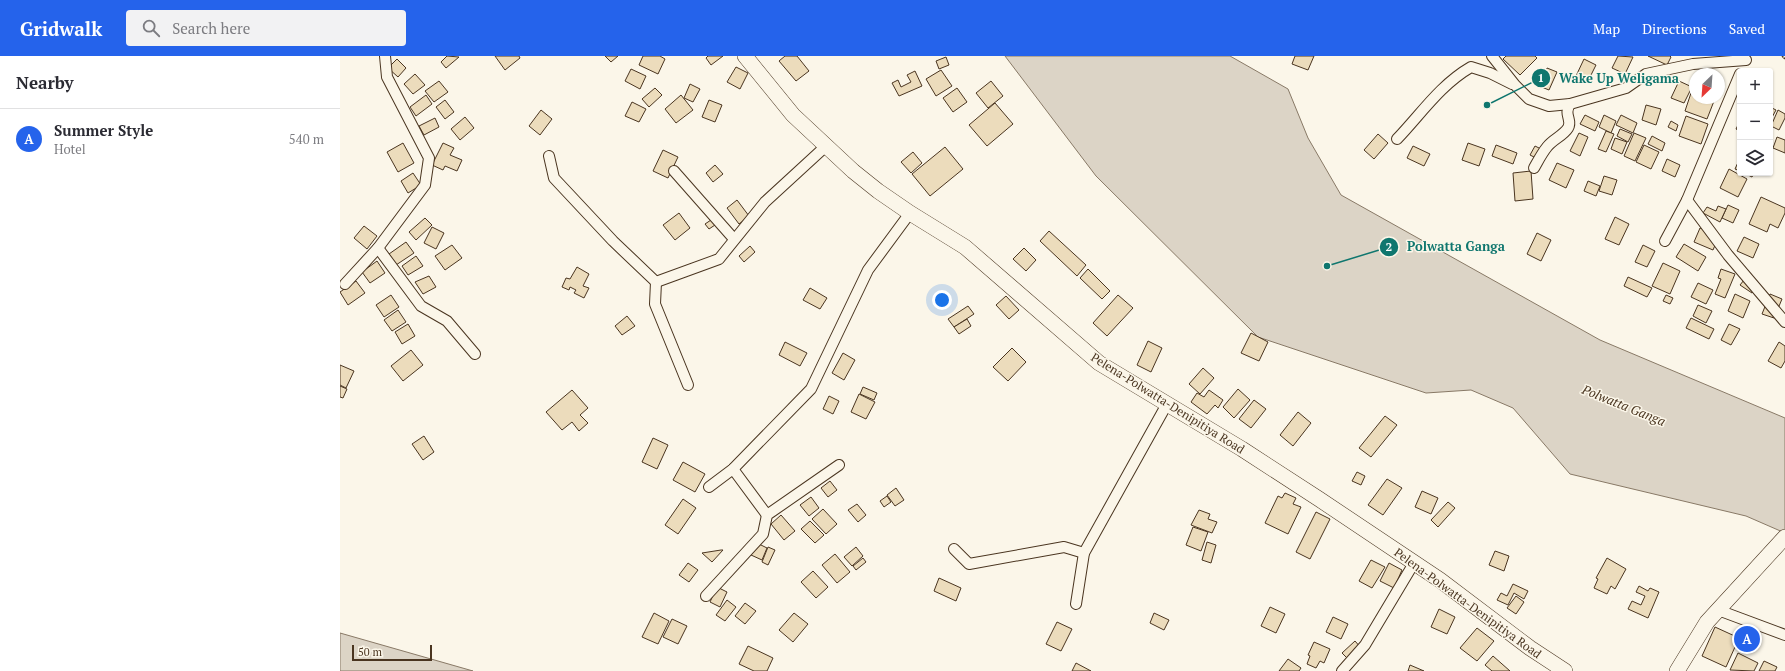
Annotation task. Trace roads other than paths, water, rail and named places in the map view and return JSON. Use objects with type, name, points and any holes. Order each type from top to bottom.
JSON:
[{"type":"main road","name":"Pelena-Polwatta-Denipitiya Road","points":[[745,56],[793,115],[853,171],[878,191],[910,213],[965,247],[1099,363],[1242,449],[1440,580],[1530,648],[1565,671]]},
{"type":"main road","points":[[1677,671],[1698,635],[1718,610],[1785,537]]},
{"type":"street","points":[[345,284],[378,248],[425,185],[429,158],[387,77],[385,56]]},
{"type":"street","points":[[1492,56],[1515,85],[1529,99],[1549,106],[1570,104],[1626,88],[1646,74],[1693,64],[1747,58]]},
{"type":"street","points":[[1742,68],[1747,58]]},
{"type":"street","points":[[1397,139],[1416,120],[1432,98],[1462,72],[1471,67],[1490,73],[1515,85]]},
{"type":"street","points":[[1666,241],[1687,200],[1737,81]]},
{"type":"street","points":[[1534,168],[1548,146],[1569,126],[1570,122],[1566,116],[1567,109],[1570,104]]},
{"type":"street","points":[[656,282],[718,259],[765,202],[826,146]]},
{"type":"street","points":[[550,156],[554,178],[613,241],[656,282],[655,304],[688,385]]},
{"type":"street","points":[[674,171],[734,239]]},
{"type":"street","points":[[1687,200],[1728,256],[1785,322]]},
{"type":"street","points":[[709,487],[732,469],[811,389],[868,270],[910,213]]},
{"type":"street","points":[[378,248],[421,306],[447,321],[475,354]]},
{"type":"street","points":[[1076,604],[1084,552],[1168,404]]},
{"type":"street","points":[[706,596],[763,534],[767,515],[839,465]]},
{"type":"street","points":[[732,469],[767,515]]},
{"type":"street","points":[[954,548],[969,564],[1064,547],[1084,552]]},
{"type":"street","points":[[1342,671],[1365,646],[1414,563]]},
{"type":"street","points":[[1718,610],[1785,635]]},
{"type":"water","name":"Polwatta Ganga","points":[[1005,56],[1230,56],[1288,89],[1308,138],[1341,195],[1600,340],[1785,418],[1785,533],[1746,516],[1570,474],[1513,408],[1471,390],[1426,393],[1258,337],[1096,176]]},
{"type":"water","points":[[340,633],[473,671],[340,671]]},
{"type":"place","name":"Wake Up Weligama","points":[[1487,105]]},
{"type":"place","name":"Polwatta Ganga","points":[[1327,266]]},
{"type":"place","name":"Summer Style","points":[[1747,639]]}]
